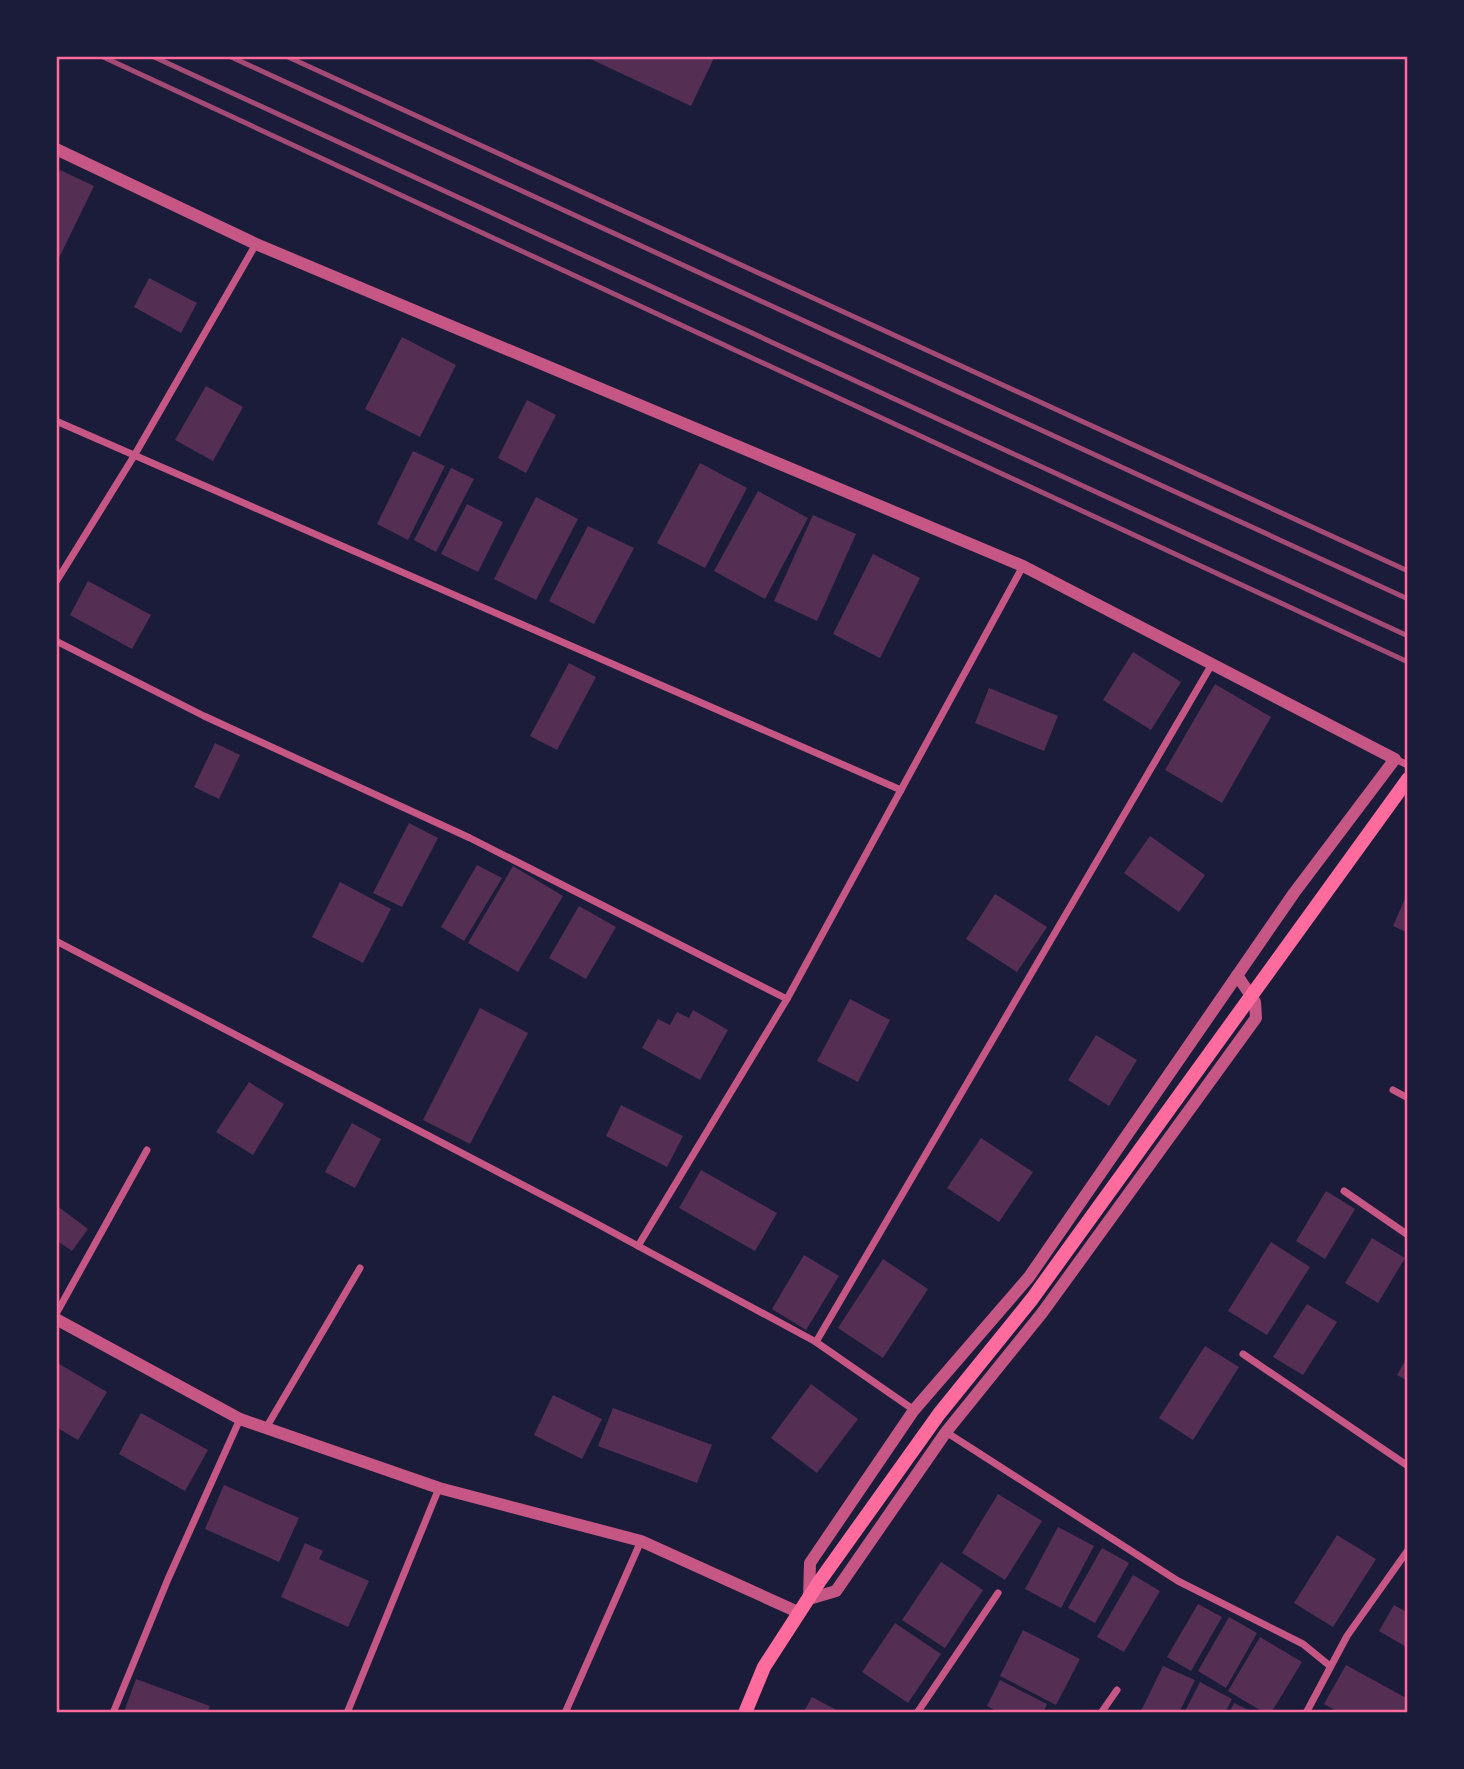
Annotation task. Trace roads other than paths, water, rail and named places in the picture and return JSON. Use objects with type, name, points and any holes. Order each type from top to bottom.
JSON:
[{"type":"main road","points":[[745,1713],[764,1667],[819,1582],[939,1414],[1040,1287],[1408,779]]},
{"type":"street","points":[[56,149],[256,244],[1023,566],[1408,765]]},
{"type":"street","points":[[56,582],[134,456],[256,244]]},
{"type":"street","points":[[56,421],[901,790]]},
{"type":"street","points":[[638,1247],[787,999],[1023,566]]},
{"type":"street","points":[[56,641],[204,716],[470,838],[787,999]]},
{"type":"street","points":[[816,1342],[1212,664]]},
{"type":"street","points":[[1237,975],[1255,1002],[1256,1018],[1042,1314],[946,1432],[836,1591],[809,1599],[810,1563],[914,1410],[1029,1276],[1237,975],[1395,759]]},
{"type":"street","points":[[56,941],[816,1342],[914,1410]]},
{"type":"street","points":[[1393,1090],[1408,1098]]},
{"type":"street","points":[[147,1150],[56,1317],[240,1419],[439,1488],[641,1541],[800,1612]]},
{"type":"street","points":[[1344,1191],[1408,1235]]},
{"type":"street","points":[[266,1429],[360,1268]]},
{"type":"street","points":[[1243,1354],[1408,1466]]},
{"type":"street","points":[[113,1713],[168,1579],[240,1419]]},
{"type":"street","points":[[946,1432],[1178,1581],[1303,1644],[1331,1666]]},
{"type":"street","points":[[347,1713],[439,1488]]},
{"type":"street","points":[[565,1713],[641,1541]]},
{"type":"street","points":[[1306,1713],[1347,1636],[1408,1550]]},
{"type":"street","points":[[917,1713],[998,1593]]},
{"type":"street","points":[[1101,1713],[1117,1690]]},
{"type":"railway","points":[[101,56],[1408,662]]},
{"type":"railway","points":[[152,56],[1408,636]]},
{"type":"railway","points":[[229,56],[1408,599]]},
{"type":"railway","points":[[286,56],[1408,571]]}]
